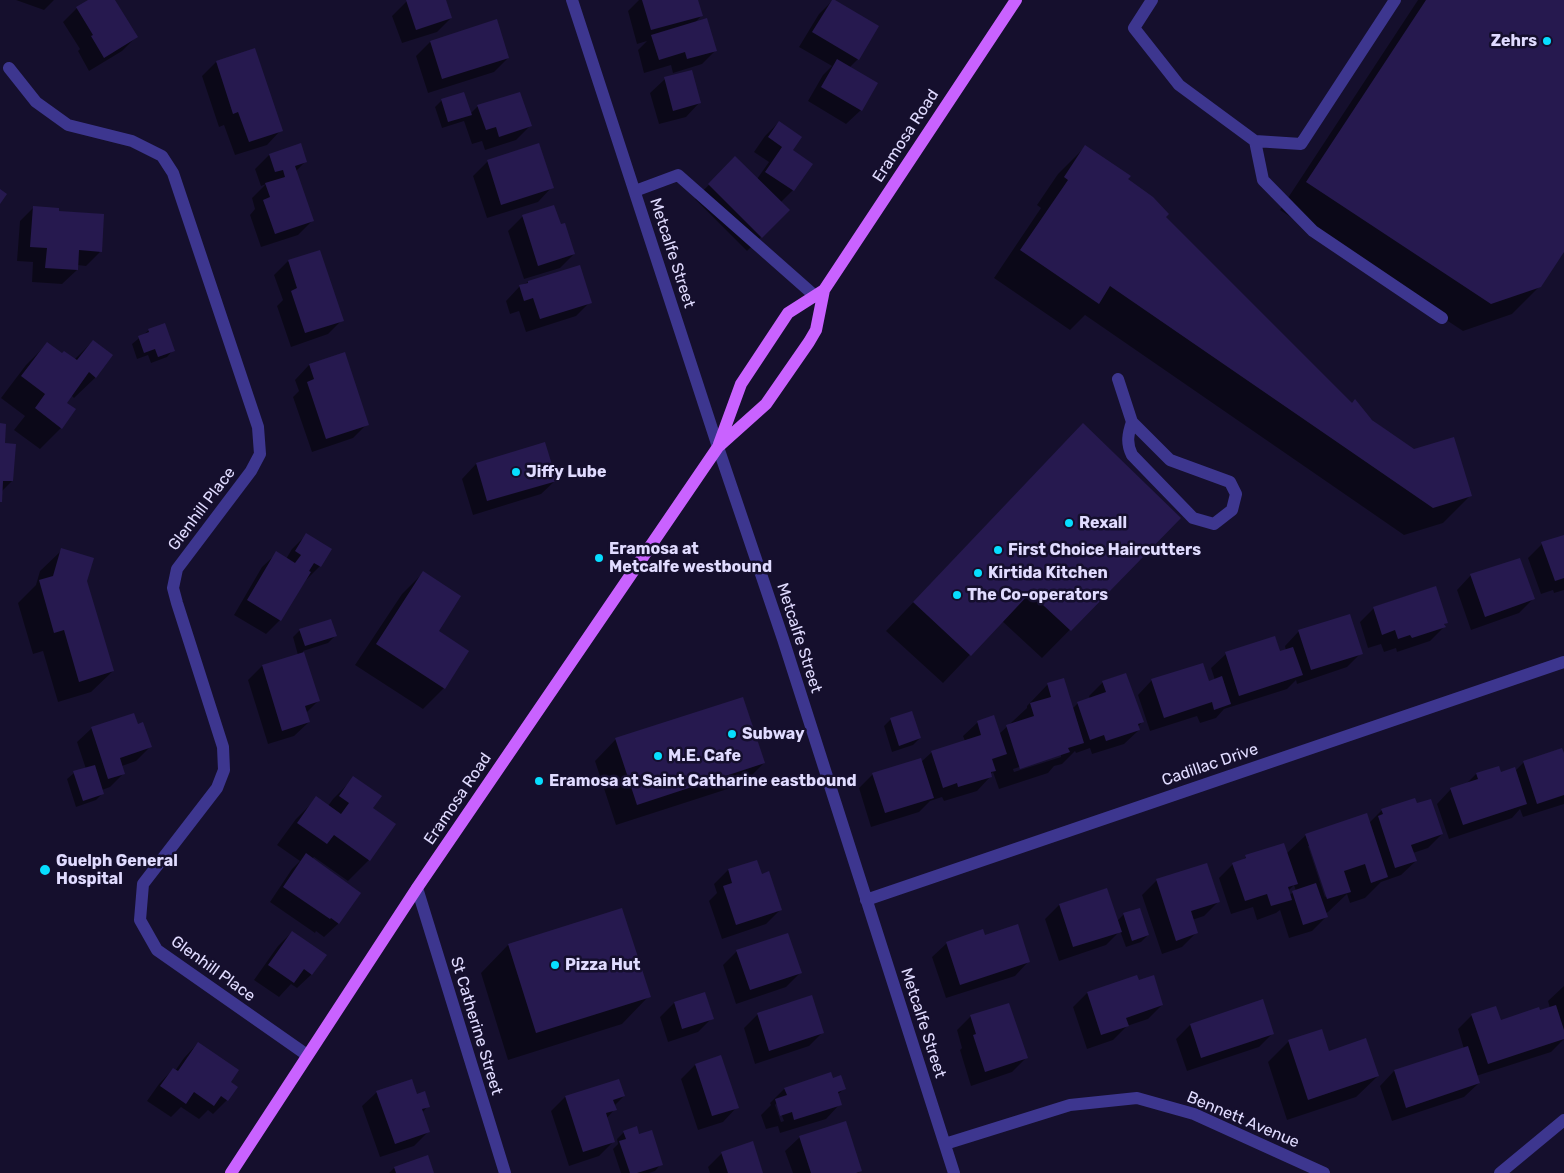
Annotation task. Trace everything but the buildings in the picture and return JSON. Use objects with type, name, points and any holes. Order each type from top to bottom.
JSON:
[{"type":"main road","name":"Eramosa Road","points":[[718,447],[741,384],[788,313],[819,293],[1016,0]]},
{"type":"main road","name":"Eramosa Road","points":[[231,1173],[417,888],[718,447],[766,404],[809,342],[816,330],[819,293]]},
{"type":"street","name":"Metcalfe Street","points":[[572,0],[783,640],[954,1173]]},
{"type":"street","points":[[1152,0],[1134,28],[1179,85],[1255,141],[1301,144],[1395,0]]},
{"type":"street","name":"Glenhill Place","points":[[9,68],[36,102],[68,126],[132,141],[162,156],[173,173],[258,428],[260,454],[251,472],[177,569],[173,588],[223,747],[224,770],[217,788],[142,884],[140,920],[157,950],[307,1056]]},
{"type":"street","points":[[1255,141],[1263,180],[1313,231],[1442,318]]},
{"type":"street","points":[[635,191],[678,175],[819,293]]},
{"type":"street","points":[[1118,379],[1132,422],[1170,460],[1230,482],[1236,494],[1232,510],[1214,524],[1193,518],[1132,455],[1127,437],[1132,422]]},
{"type":"street","name":"Cadillac Drive","points":[[866,900],[1564,662]]},
{"type":"street","name":"St Catherine Street","points":[[417,888],[505,1173]]},
{"type":"street","name":"Bennett Avenue","points":[[945,1144],[1070,1105],[1137,1098],[1194,1114],[1324,1173]]},
{"type":"street","points":[[1500,1173],[1564,1120]]},
{"type":"place","name":"Zehrs","points":[[1547,41]]},
{"type":"place","name":"Jiffy Lube","points":[[516,472]]},
{"type":"place","name":"Rexall","points":[[1069,523]]},
{"type":"place","name":"First Choice Haircutters","points":[[998,550]]},
{"type":"place","name":"Eramosa at Metcalfe westbound","points":[[599,558]]},
{"type":"place","name":"Kirtida Kitchen","points":[[978,573]]},
{"type":"place","name":"The Co-operators","points":[[957,595]]},
{"type":"place","name":"Subway","points":[[732,734]]},
{"type":"place","name":"M.E. Cafe","points":[[658,756]]},
{"type":"place","name":"Eramosa at Saint Catharine eastbound","points":[[539,781]]},
{"type":"place","name":"Guelph General Hospital","points":[[45,870]]},
{"type":"place","name":"Pizza Hut","points":[[555,965]]}]
